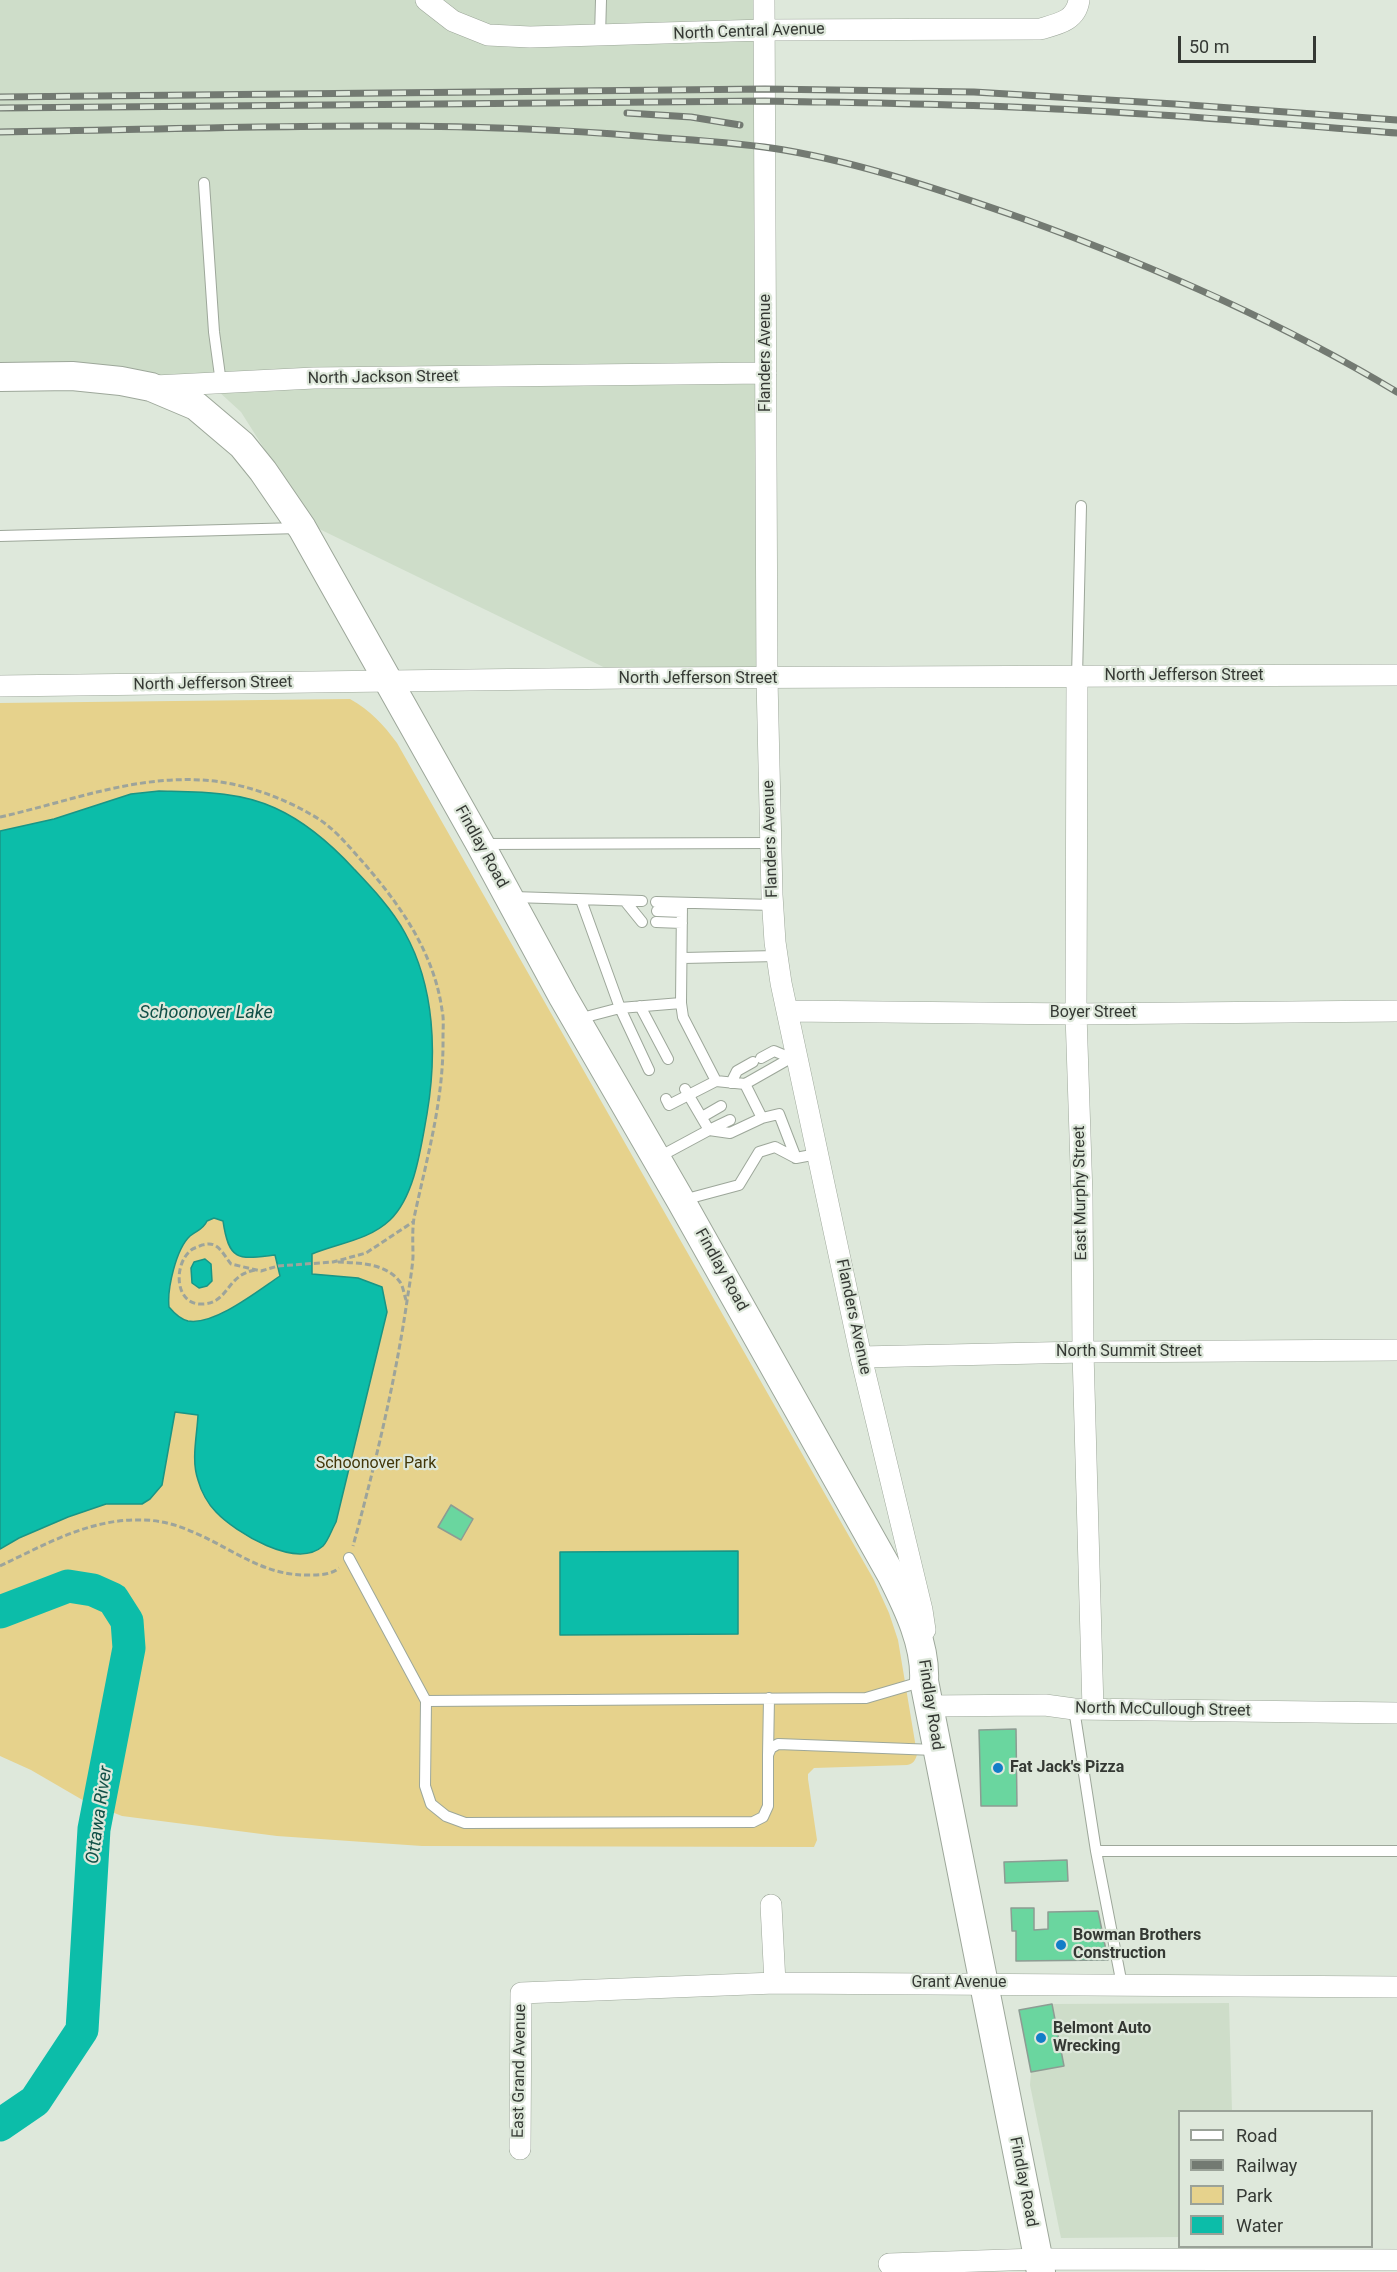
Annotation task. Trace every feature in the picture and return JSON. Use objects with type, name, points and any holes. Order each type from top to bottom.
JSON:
[{"type":"main road","name":"North Jackson Street","points":[[0,377],[72,376],[121,381],[151,387]]},
{"type":"main road","name":"Findlay Road","points":[[151,387],[196,406],[242,445],[302,528],[906,1604],[926,1683],[937,1750],[1040,2266]]},
{"type":"street","name":"North Central Avenue","points":[[426,0],[453,21],[488,35],[530,37],[765,30],[1040,29],[1069,19],[1078,6]]},
{"type":"street","name":"Flanders Avenue","points":[[764,0],[767,679],[770,843],[777,956],[794,1057],[861,1357],[922,1610],[926,1683]]},
{"type":"street","name":"North Jackson Street","points":[[151,387],[314,378],[766,373]]},
{"type":"street","name":"North Jefferson Street","points":[[0,686],[1397,675]]},
{"type":"street","name":"East Murphy Street","points":[[1077,677],[1076,1014],[1082,1196],[1083,1709]]},
{"type":"street","name":"Boyer Street","points":[[788,1011],[1076,1014],[1397,1011]]},
{"type":"street","name":"North Summit Street","points":[[861,1357],[1083,1352],[1397,1350]]},
{"type":"street","name":"North McCullough Street","points":[[926,1683],[1046,1706],[1083,1709],[1397,1713]]},
{"type":"street","points":[[771,1905],[775,1983]]},
{"type":"street","name":"Grant Avenue","points":[[521,1993],[775,1983],[1397,1986]]},
{"type":"street","name":"East Grand Avenue","points":[[520,2149],[521,1993]]},
{"type":"street","points":[[889,2264],[1040,2266],[1397,2260]]},
{"type":"lane","points":[[600,36],[601,0]]},
{"type":"lane","points":[[204,183],[214,332],[220,383]]},
{"type":"lane","points":[[1077,677],[1081,506]]},
{"type":"lane","points":[[0,536],[302,528]]},
{"type":"lane","points":[[480,844],[770,843]]},
{"type":"lane","points":[[509,897],[625,901],[639,911]]},
{"type":"lane","points":[[581,900],[620,1008],[649,1070]]},
{"type":"lane","points":[[682,913],[656,912],[682,913],[773,905]]},
{"type":"lane","points":[[682,913],[681,1003],[683,1017],[716,1081]]},
{"type":"lane","points":[[683,958],[777,956]]},
{"type":"lane","points":[[578,1020],[620,1008],[681,1003]]},
{"type":"lane","points":[[640,1006],[668,1059]]},
{"type":"lane","points":[[731,1083],[737,1071],[774,1051],[794,1057]]},
{"type":"lane","points":[[744,1090],[794,1057]]},
{"type":"lane","points":[[666,1099],[669,1105],[687,1091],[716,1081],[731,1083],[744,1090],[751,1109],[762,1118]]},
{"type":"lane","points":[[687,1091],[709,1130]]},
{"type":"lane","points":[[702,1117],[721,1106]]},
{"type":"lane","points":[[709,1130],[730,1133],[762,1118],[779,1114],[796,1158]]},
{"type":"lane","points":[[657,1158],[730,1119]]},
{"type":"lane","points":[[681,1201],[739,1185],[759,1152],[775,1147],[796,1158],[817,1154]]},
{"type":"lane","points":[[350,1558],[426,1701],[425,1786],[431,1804],[446,1816],[465,1822],[753,1822],[763,1817],[768,1806],[769,1698]]},
{"type":"lane","points":[[426,1701],[866,1698],[926,1683]]},
{"type":"lane","points":[[1083,1709],[1096,1851],[1122,1985]]},
{"type":"lane","points":[[768,1755],[771,1748],[778,1744],[937,1750]]},
{"type":"lane","points":[[1096,1851],[1397,1851]]},
{"type":"path","points":[[0,817],[115,786],[160,780],[204,780],[243,787],[279,799],[315,816],[346,843],[381,883],[417,934],[434,972],[443,1011],[444,1067],[436,1125],[413,1222],[413,1259],[407,1303],[374,1470],[350,1558],[335,1571],[321,1575],[293,1576],[269,1570],[194,1532],[168,1523],[119,1520],[96,1524],[80,1530],[0,1566]]},
{"type":"path","points":[[333,1262],[366,1253],[413,1222]]},
{"type":"path","points":[[255,1270],[237,1276],[217,1301],[201,1305],[187,1299],[179,1289],[179,1273],[184,1259],[191,1250],[207,1244],[215,1245],[231,1264],[261,1271],[278,1266],[333,1262],[358,1263],[386,1270],[400,1282],[407,1303]]},
{"type":"shaded area","points":[[0,0],[764,0],[767,679],[626,678],[309,524],[241,412],[217,390],[0,377]]},
{"type":"shaded area","points":[[1229,2003],[1232,2110],[1178,2110],[1178,2237],[1061,2238],[1030,2085],[1031,2072],[1064,2065],[1052,2004]]},
{"type":"green space","name":"Schoonover Park","points":[[350,699],[376,718],[397,743],[874,1580],[889,1613],[898,1640],[917,1756],[913,1763],[907,1765],[814,1768],[808,1774],[808,1779],[817,1840],[814,1847],[422,1846],[277,1836],[122,1816],[86,1802],[31,1770],[0,1756],[0,703]]},
{"type":"water","name":"Schoonover Lake","points":[[159,791],[233,795],[275,808],[318,834],[368,884],[400,924],[415,954],[428,998],[432,1045],[430,1091],[422,1141],[411,1185],[399,1210],[382,1227],[363,1237],[312,1254],[312,1274],[358,1278],[382,1287],[387,1312],[336,1522],[325,1544],[311,1552],[298,1554],[266,1546],[237,1529],[216,1512],[203,1493],[196,1472],[198,1415],[175,1412],[162,1485],[150,1499],[142,1504],[106,1504],[68,1517],[19,1538],[0,1549],[0,831],[54,819],[131,794]],"holes":[[[214,1218],[223,1221],[229,1245],[233,1251],[245,1257],[275,1255],[280,1276],[223,1313],[199,1321],[185,1320],[169,1307],[171,1280],[177,1259],[185,1242],[207,1221]]]},
{"type":"water","points":[[205,1259],[211,1264],[212,1281],[207,1286],[199,1288],[192,1283],[191,1268],[194,1262]]},
{"type":"water","points":[[738,1551],[738,1634],[560,1635],[560,1552]]},
{"type":"building","points":[[451,1505],[473,1519],[461,1540],[438,1527]]},
{"type":"building","name":"Fat Jack's Pizza","points":[[1016,1729],[1017,1806],[981,1806],[979,1730]]},
{"type":"building","points":[[1067,1860],[1068,1881],[1005,1883],[1004,1862]]},
{"type":"building","name":"Bowman Brothers Construction","points":[[1011,1908],[1034,1908],[1034,1930],[1048,1929],[1048,1912],[1098,1911],[1108,1960],[1016,1961],[1016,1931],[1012,1931]]},
{"type":"building","name":"Belmont Auto Wrecking","points":[[1052,2004],[1064,2066],[1031,2072],[1019,2010]]},
{"type":"waterway","name":"Ottawa River","points":[[0,1612],[68,1586],[93,1590],[113,1599],[127,1621],[129,1648],[94,1829],[82,2030],[35,2101],[0,2125]]},
{"type":"railway","points":[[0,97],[765,89],[974,92],[1397,120]]},
{"type":"railway","points":[[0,108],[765,101],[1020,107],[1397,133]]},
{"type":"railway","points":[[627,113],[691,117],[740,125]]},
{"type":"railway","points":[[0,132],[320,126],[480,127],[694,140],[784,150],[844,163],[934,188],[1070,236],[1166,275],[1260,318],[1307,341],[1397,392]]},
{"type":"place","name":"Fat Jack's Pizza","points":[[998,1768]]},
{"type":"place","name":"Bowman Brothers Construction","points":[[1061,1945]]},
{"type":"place","name":"Belmont Auto Wrecking","points":[[1041,2038]]}]
